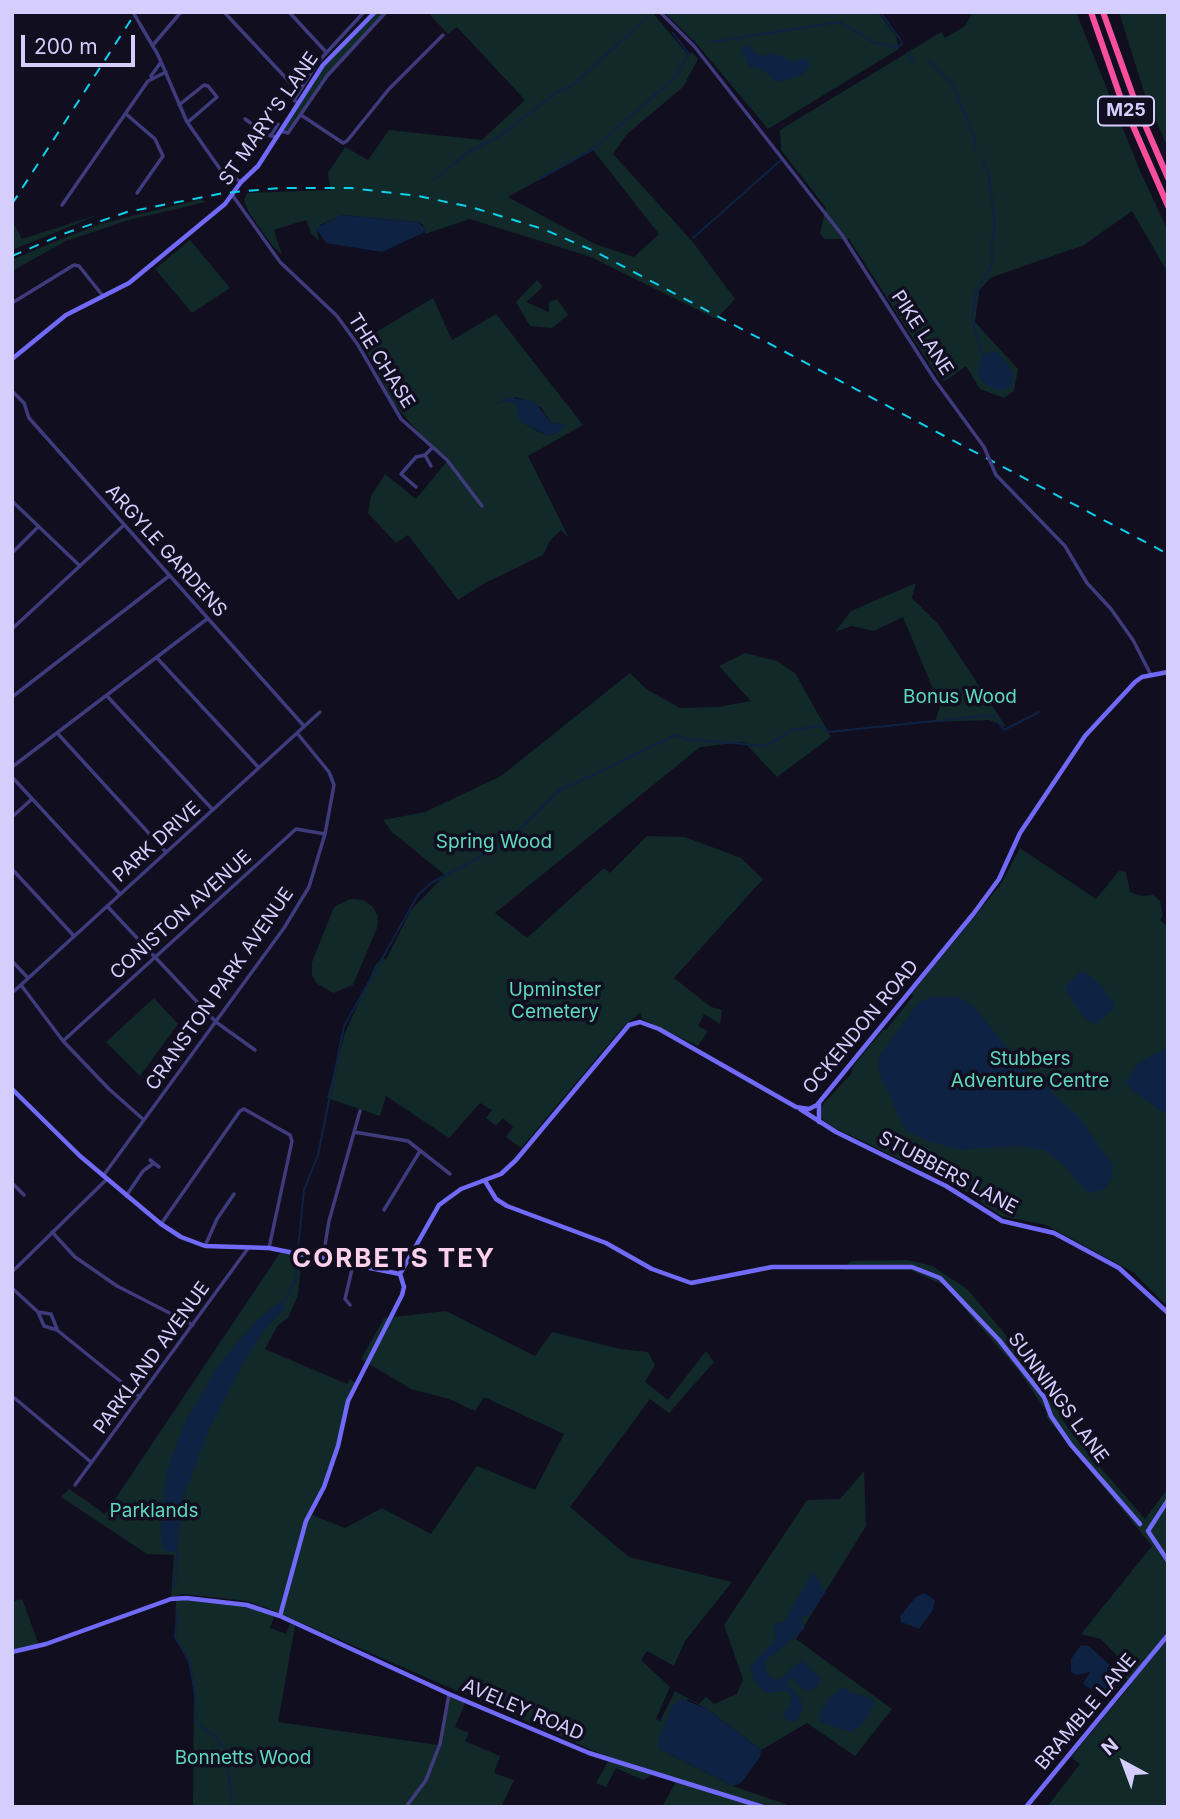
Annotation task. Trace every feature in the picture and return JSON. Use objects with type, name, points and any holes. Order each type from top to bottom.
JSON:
[{"type":"highway","name":"M25","points":[[1091,12],[1124,108],[1168,206]]},
{"type":"highway","name":"M25","points":[[1103,12],[1136,104],[1168,178]]},
{"type":"street","points":[[133,12],[153,45],[187,122],[220,169],[241,182]]},
{"type":"street","points":[[153,45],[181,12]]},
{"type":"street","points":[[223,12],[299,92]]},
{"type":"street","points":[[289,12],[326,52]]},
{"type":"street","points":[[297,102],[293,100],[326,52],[364,12]]},
{"type":"street","name":"ST MARY'S LANE","points":[[12,359],[66,315],[121,288],[155,263],[233,196],[241,182],[258,166],[274,136],[323,65],[375,12]]},
{"type":"street","points":[[280,131],[288,133],[333,68],[386,12]]},
{"type":"street","name":"PIKE LANE","points":[[660,12],[694,46],[842,235],[935,380],[984,447],[996,475],[1065,546],[1087,583],[1111,609],[1133,640],[1151,675]]},
{"type":"street","points":[[301,115],[343,143],[347,141],[389,89],[443,35]]},
{"type":"street","points":[[62,205],[161,62]]},
{"type":"street","points":[[148,81],[166,72]]},
{"type":"street","points":[[179,104],[204,85],[217,96],[187,122]]},
{"type":"street","points":[[126,114],[155,139],[163,156],[137,193]]},
{"type":"street","points":[[245,119],[274,136],[278,124]]},
{"type":"street","name":"THE CHASE","points":[[233,196],[281,262],[337,316],[358,345],[393,408],[447,460],[482,506]]},
{"type":"street","points":[[12,303],[74,265],[79,266],[103,296]]},
{"type":"street","name":"ARGYLE GARDENS","points":[[12,391],[21,399],[29,418],[304,726]]},
{"type":"street","points":[[416,487],[401,474],[416,457],[425,455],[432,448]]},
{"type":"street","points":[[425,455],[431,466]]},
{"type":"street","points":[[12,501],[37,528],[80,566]]},
{"type":"street","points":[[12,629],[124,525]]},
{"type":"street","points":[[12,553],[37,528]]},
{"type":"street","points":[[12,696],[27,688],[169,576]]},
{"type":"street","points":[[12,767],[207,619]]},
{"type":"street","points":[[157,657],[259,768]]},
{"type":"street","name":"OCKENDON ROAD","points":[[400,1274],[439,1205],[461,1189],[501,1174],[597,1067],[624,1029],[635,1023],[659,1029],[796,1107],[809,1109],[819,1103],[974,914],[999,879],[1020,833],[1074,748],[1135,682],[1168,672]]},
{"type":"street","points":[[107,696],[213,810]]},
{"type":"street","name":"PARK DRIVE","points":[[12,993],[320,712]]},
{"type":"street","name":"CRANSTON PARK AVENUE","points":[[12,1272],[105,1178],[284,928],[309,887],[325,834],[334,785],[329,772],[298,733]]},
{"type":"street","points":[[58,734],[166,852]]},
{"type":"street","points":[[12,777],[120,895]]},
{"type":"street","points":[[12,817],[33,799]]},
{"type":"street","name":"CONISTON AVENUE","points":[[63,1041],[296,829],[325,834]]},
{"type":"street","points":[[12,869],[74,936]]},
{"type":"street","points":[[107,906],[216,1022],[256,1050]]},
{"type":"street","points":[[12,961],[28,978]]},
{"type":"street","points":[[21,985],[63,1041],[108,1089],[144,1120]]},
{"type":"street","points":[[12,1088],[61,1139],[161,1224],[205,1246],[270,1248],[400,1274],[404,1287],[402,1295],[348,1401],[338,1446],[324,1487],[306,1521],[280,1616]]},
{"type":"street","points":[[819,1103],[819,1122]]},
{"type":"street","name":"STUBBERS LANE","points":[[796,1107],[819,1122],[946,1186],[1002,1221],[1054,1233],[1119,1268],[1168,1313]]},
{"type":"street","points":[[161,1224],[244,1109],[290,1135],[270,1248]]},
{"type":"street","points":[[323,1257],[329,1221],[360,1111]]},
{"type":"street","points":[[354,1132],[408,1141],[450,1174]]},
{"type":"street","points":[[384,1210],[420,1151]]},
{"type":"street","points":[[127,1196],[152,1162],[159,1167]]},
{"type":"street","name":"SUNNINGS LANE","points":[[485,1181],[496,1199],[507,1206],[606,1243],[652,1269],[691,1283],[772,1267],[912,1267],[940,1278],[999,1340],[1044,1397],[1051,1416],[1071,1445],[1140,1524]]},
{"type":"street","points":[[12,1184],[24,1195]]},
{"type":"street","points":[[205,1246],[217,1219],[234,1194]]},
{"type":"street","points":[[52,1232],[75,1257],[117,1286],[193,1325]]},
{"type":"street","name":"PARKLAND AVENUE","points":[[75,1485],[249,1247]]},
{"type":"street","points":[[350,1305],[345,1299],[354,1263]]},
{"type":"street","points":[[12,1288],[38,1312],[44,1326],[57,1329],[140,1397]]},
{"type":"street","points":[[38,1312],[51,1314],[57,1329]]},
{"type":"street","points":[[12,1396],[92,1463]]},
{"type":"street","points":[[1168,1500],[1150,1524],[1149,1535],[1168,1561]]},
{"type":"street","name":"AVELEY ROAD","points":[[12,1652],[46,1644],[171,1599],[220,1601],[280,1616],[449,1694],[589,1753],[763,1807]]},
{"type":"street","name":"BRAMBLE LANE","points":[[1026,1807],[1168,1635]]},
{"type":"street","points":[[406,1807],[426,1780],[440,1744],[449,1694]]},
{"type":"green space","points":[[378,12],[384,12],[322,80],[289,131],[284,130],[326,64]]},
{"type":"green space","points":[[433,12],[652,12],[689,56],[692,52],[698,59],[683,87],[627,134],[613,154],[692,241],[735,299],[716,319],[591,257],[470,219],[425,234],[423,225],[418,222],[342,215],[320,225],[317,232],[319,241],[311,233],[306,220],[274,230],[282,255],[272,245],[249,213],[244,200],[247,193],[330,190],[328,173],[345,147],[368,160],[389,130],[482,140],[525,100],[457,27],[448,34],[430,15]],"holes":[[[593,150],[659,234],[634,257],[595,244],[508,197]]]},
{"type":"green space","points":[[664,12],[878,12],[896,36],[899,49],[768,129],[696,43]]},
{"type":"green space","points":[[973,12],[1076,12],[1140,171],[1168,231],[1168,273],[1132,211],[1084,245],[990,278],[979,291],[975,322],[1018,369],[1014,391],[1004,398],[980,389],[966,366],[945,381],[938,377],[849,239],[824,239],[820,233],[826,208],[781,150],[780,130],[941,32],[945,38],[965,26]]},
{"type":"green space","points":[[1119,12],[1168,12],[1168,148],[1145,95]]},
{"type":"green space","points":[[201,199],[206,202],[129,220],[66,241],[12,271],[12,260],[100,224]]},
{"type":"green space","points":[[100,214],[12,250],[12,220],[22,239]]},
{"type":"green space","points":[[190,240],[230,288],[192,313],[155,269]]},
{"type":"green space","points":[[537,280],[543,287],[526,302],[549,312],[549,302],[557,299],[568,315],[552,328],[530,326],[516,302]]},
{"type":"green space","points":[[433,298],[452,340],[496,314],[583,425],[528,456],[569,538],[561,530],[550,541],[543,555],[483,584],[458,600],[408,535],[396,543],[368,513],[371,496],[385,474],[416,499],[449,459],[424,439],[394,404],[361,341]],"holes":[[[516,397],[541,407],[551,423],[564,425],[562,429],[550,436],[539,432],[521,421],[516,403],[505,401],[495,404]]]},
{"type":"green space","name":"Bonus Wood","points":[[916,583],[912,598],[939,625],[1006,727],[989,720],[935,722],[940,706],[903,617],[874,631],[852,626],[835,632],[851,611]]},
{"type":"green space","points":[[745,653],[777,661],[795,673],[831,737],[777,777],[744,742],[700,747],[495,913],[527,938],[604,868],[610,873],[647,836],[685,837],[741,858],[763,879],[674,978],[711,1007],[722,1010],[720,1024],[704,1014],[698,1026],[708,1031],[698,1046],[642,1019],[641,1012],[622,1028],[521,1148],[506,1137],[513,1127],[503,1118],[496,1126],[486,1118],[492,1110],[480,1103],[449,1138],[386,1096],[380,1116],[327,1098],[345,1033],[376,964],[383,958],[386,960],[411,910],[445,875],[392,832],[383,820],[425,812],[501,776],[630,673],[646,689],[680,708],[718,707],[751,701],[719,666]]},
{"type":"green space","name":"Stubbers Adventure Centre","points":[[1020,848],[1096,899],[1119,871],[1126,872],[1130,892],[1142,896],[1153,895],[1160,901],[1163,915],[1160,920],[1168,927],[1168,1307],[1133,1272],[1046,1225],[1001,1216],[962,1189],[833,1127],[823,1120],[821,1114],[823,1104],[851,1074],[853,1066],[883,1030],[886,1030],[913,996],[912,993],[1001,884]]},
{"type":"green space","points":[[350,899],[363,900],[373,907],[378,917],[377,928],[353,985],[333,993],[316,983],[312,975],[312,962],[334,907]]},
{"type":"green space","points":[[154,998],[178,1024],[140,1076],[106,1042]]},
{"type":"green space","name":"Parklands","points":[[282,1250],[302,1254],[298,1295],[288,1318],[278,1325],[265,1349],[347,1384],[350,1379],[355,1383],[324,1487],[310,1514],[345,1528],[382,1508],[431,1534],[477,1466],[535,1490],[564,1434],[484,1397],[475,1411],[449,1399],[411,1389],[361,1359],[384,1318],[446,1311],[535,1356],[552,1332],[620,1349],[648,1352],[655,1365],[645,1382],[668,1400],[706,1351],[714,1362],[669,1413],[650,1399],[570,1507],[629,1557],[732,1582],[685,1641],[674,1666],[647,1651],[641,1660],[670,1687],[656,1719],[660,1721],[675,1691],[699,1704],[706,1697],[714,1704],[737,1694],[743,1679],[724,1625],[807,1500],[840,1499],[864,1471],[866,1526],[796,1639],[892,1709],[855,1756],[807,1723],[761,1750],[707,1709],[688,1699],[659,1749],[733,1786],[794,1807],[662,1807],[676,1782],[652,1775],[643,1780],[616,1768],[606,1787],[596,1783],[610,1758],[272,1610],[247,1601],[183,1594],[171,1597],[174,1555],[147,1554],[61,1497],[69,1489],[105,1514]]},
{"type":"green space","points":[[907,1260],[932,1266],[967,1289],[1043,1379],[1052,1392],[1061,1418],[1081,1445],[1145,1519],[1168,1488],[1168,1807],[1047,1807],[1080,1764],[1071,1757],[1129,1687],[1119,1658],[1101,1639],[1081,1634],[1152,1546],[1047,1418],[1046,1411],[1019,1371],[944,1285],[910,1270],[843,1270],[851,1261]]},
{"type":"green space","points":[[22,1599],[39,1645],[12,1652],[12,1602]]},
{"type":"green space","name":"Bonnetts Wood","points":[[176,1599],[221,1601],[270,1613],[274,1617],[270,1628],[286,1634],[290,1624],[295,1626],[278,1722],[438,1745],[435,1753],[440,1744],[449,1694],[466,1701],[455,1727],[469,1733],[465,1741],[500,1756],[494,1773],[514,1780],[501,1807],[193,1807],[194,1683],[189,1661],[175,1637]]},
{"type":"water","points":[[749,46],[755,53],[764,56],[773,53],[793,62],[805,58],[809,62],[807,69],[802,75],[777,82],[761,69],[750,67],[741,47]]},
{"type":"water","points":[[342,215],[418,222],[425,229],[423,233],[382,252],[326,243],[316,228]]},
{"type":"water","points":[[997,352],[1009,366],[1013,375],[1010,388],[998,390],[986,385],[980,378],[978,370],[983,356]]},
{"type":"water","points":[[509,397],[535,402],[551,423],[565,424],[550,436],[544,434],[520,421],[516,403],[505,401],[495,405]]},
{"type":"water","points":[[1080,972],[1085,972],[1101,985],[1114,1004],[1114,1009],[1095,1024],[1084,1018],[1066,991],[1066,987]]},
{"type":"water","points":[[930,997],[958,997],[972,1005],[1029,1073],[1045,1077],[1049,1090],[1078,1116],[1112,1164],[1112,1178],[1106,1188],[1091,1193],[1084,1189],[1064,1165],[1044,1150],[1016,1146],[962,1150],[927,1141],[905,1130],[878,1070],[879,1057],[917,1004]]},
{"type":"water","points":[[1168,1047],[1168,1116],[1129,1088],[1127,1080],[1137,1064]]},
{"type":"water","points":[[280,1302],[285,1309],[265,1329],[244,1362],[209,1429],[183,1497],[177,1552],[166,1551],[162,1546],[161,1525],[167,1470],[187,1418],[219,1364],[256,1321]]},
{"type":"water","points":[[815,1574],[825,1593],[809,1615],[800,1618],[805,1626],[803,1630],[764,1662],[769,1676],[779,1680],[802,1660],[820,1678],[817,1687],[810,1691],[798,1686],[794,1678],[787,1683],[800,1698],[803,1707],[797,1720],[789,1722],[782,1713],[790,1706],[792,1696],[787,1691],[766,1693],[756,1684],[750,1667],[776,1640],[774,1624],[784,1622],[811,1575]]},
{"type":"water","points":[[924,1593],[935,1600],[933,1610],[919,1629],[901,1622],[900,1616],[916,1597]]},
{"type":"water","points":[[1081,1645],[1089,1646],[1114,1669],[1117,1685],[1108,1696],[1103,1697],[1083,1684],[1090,1672],[1076,1675],[1071,1672],[1071,1659]]},
{"type":"water","points":[[844,1687],[851,1693],[869,1697],[874,1704],[864,1723],[850,1732],[820,1722],[819,1715],[830,1697]]},
{"type":"water","points":[[682,1699],[707,1709],[761,1750],[760,1757],[741,1783],[733,1786],[659,1749],[658,1742],[672,1706]]},
{"type":"waterway","points":[[711,42],[840,22],[873,42],[897,48],[902,44],[900,39],[880,12]]},
{"type":"waterway","points":[[434,180],[468,152],[498,137],[556,93],[573,85],[652,13]]},
{"type":"waterway","points":[[539,179],[592,150],[674,78],[689,54],[673,33]]},
{"type":"waterway","points":[[908,52],[909,59],[915,62]]},
{"type":"waterway","points":[[928,60],[952,84],[974,135],[976,148]]},
{"type":"waterway","points":[[982,159],[989,176],[995,224],[991,246],[993,262],[976,293],[972,318],[983,356]]},
{"type":"waterway","points":[[693,238],[781,160]]},
{"type":"waterway","points":[[298,1249],[304,1190],[318,1155],[344,1026],[418,895],[431,883],[506,843],[557,792],[676,735],[685,739],[766,746],[792,730],[822,726],[828,732],[993,715],[1004,730],[1039,712]]},
{"type":"waterway","points":[[283,1304],[295,1281],[297,1257]]},
{"type":"waterway","points":[[175,1588],[177,1552]]},
{"type":"waterway","points":[[178,1610],[175,1637],[189,1661],[197,1723],[217,1738],[226,1751],[232,1807]]},
{"type":"railway","points":[[12,204],[136,12]]},
{"type":"railway","points":[[12,256],[66,233],[127,212],[224,193],[280,188],[351,188],[418,196],[471,207],[543,229],[594,251],[1168,554]]},
{"type":"district","name":"CORBETS TEY","points":[[394,1259]]},
{"type":"park label","name":"Spring Wood","points":[[494,842]]},
{"type":"park label","name":"Upminster Cemetery","points":[[555,1001]]}]
